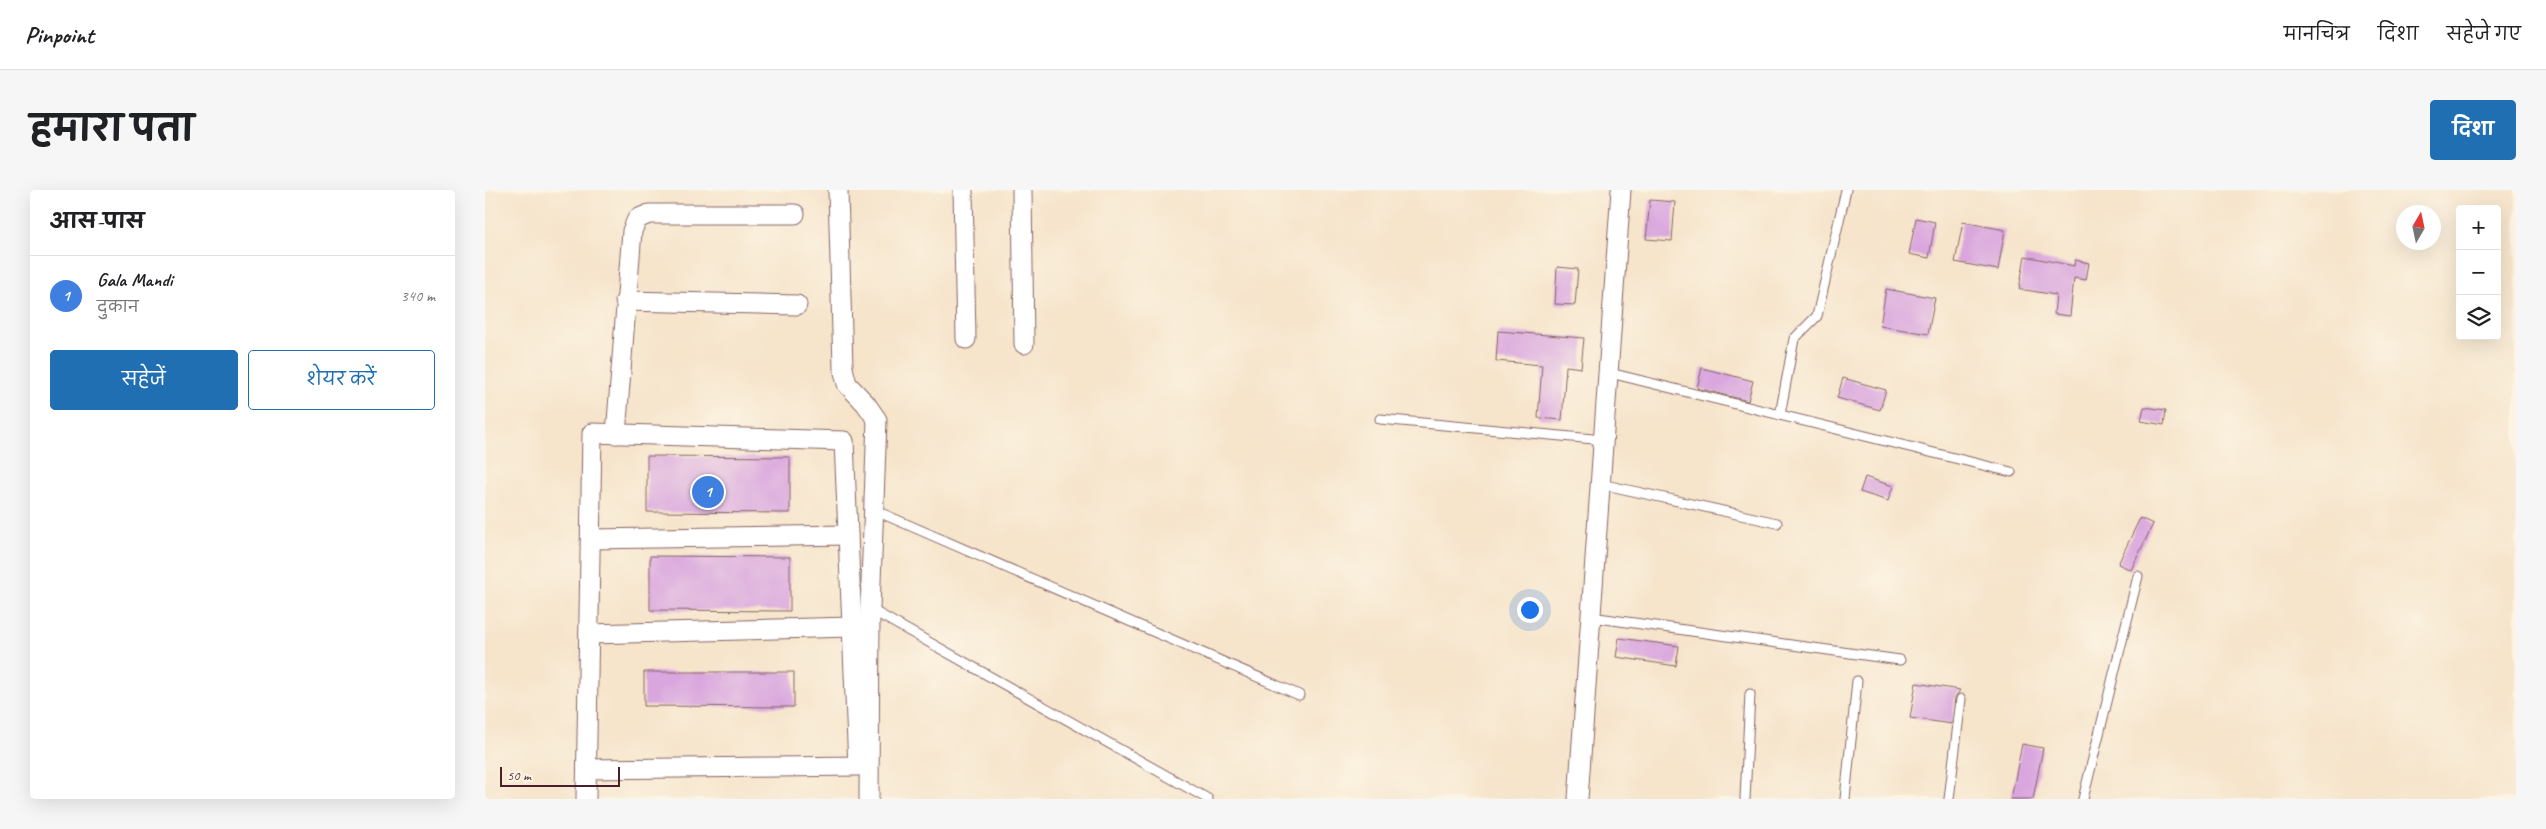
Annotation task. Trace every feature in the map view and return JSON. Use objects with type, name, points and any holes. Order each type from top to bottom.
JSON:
[{"type":"street","points":[[839,190],[843,368],[847,384],[866,404],[877,420],[870,609],[869,799]]},
{"type":"street","points":[[963,190],[966,339]]},
{"type":"street","points":[[1022,190],[1024,344]]},
{"type":"street","points":[[1578,799],[1610,373],[1621,190]]},
{"type":"street","points":[[616,434],[625,301],[632,231],[637,219],[642,216],[795,214]]},
{"type":"street","points":[[625,301],[797,305]]},
{"type":"street","points":[[587,769],[857,766],[844,441],[593,433],[589,634],[587,769],[587,799]]},
{"type":"street","points":[[591,538],[848,535]]},
{"type":"street","points":[[589,634],[852,627]]},
{"type":"lane","points":[[1780,415],[1795,339],[1817,316],[1846,190]]},
{"type":"lane","points":[[1610,373],[2011,472]]},
{"type":"lane","points":[[1380,419],[1605,440]]},
{"type":"lane","points":[[1601,484],[1777,523]]},
{"type":"lane","points":[[874,510],[1299,695]]},
{"type":"lane","points":[[2083,799],[2138,576]]},
{"type":"lane","points":[[870,609],[1207,799]]},
{"type":"lane","points":[[1591,618],[1900,660]]},
{"type":"lane","points":[[1845,799],[1857,681]]},
{"type":"lane","points":[[1745,799],[1751,694]]},
{"type":"lane","points":[[1949,799],[1961,699]]},
{"type":"building","points":[[1650,200],[1675,202],[1672,241],[1646,239]]},
{"type":"building","points":[[1916,218],[1935,222],[1929,258],[1909,254]]},
{"type":"building","points":[[1963,222],[2005,230],[1998,270],[1955,262]]},
{"type":"building","points":[[2025,256],[2074,266],[2075,260],[2089,263],[2086,280],[2074,278],[2070,316],[2054,314],[2056,295],[2019,289]]},
{"type":"building","points":[[1557,267],[1578,269],[1575,305],[1555,304]]},
{"type":"building","points":[[1886,289],[1935,298],[1928,334],[1880,326]]},
{"type":"building","points":[[1498,331],[1584,338],[1581,368],[1566,366],[1562,420],[1538,418],[1542,365],[1496,361]]},
{"type":"building","points":[[1702,368],[1753,381],[1748,401],[1697,388]]},
{"type":"building","points":[[1843,378],[1886,390],[1880,410],[1837,398]]},
{"type":"building","points":[[2144,407],[2166,410],[2164,425],[2141,421]]},
{"type":"building","points":[[647,456],[790,457],[790,513],[647,512]]},
{"type":"building","points":[[1865,477],[1893,486],[1888,501],[1860,492]]},
{"type":"building","points":[[2140,518],[2153,524],[2131,570],[2118,564]]},
{"type":"building","points":[[650,556],[790,557],[790,611],[650,610]]},
{"type":"building","points":[[1619,638],[1679,646],[1676,666],[1616,657]]},
{"type":"building","points":[[644,672],[794,672],[794,707],[644,706]]},
{"type":"building","points":[[1916,683],[1960,690],[1955,698],[1952,724],[1910,718]]},
{"type":"building","points":[[2022,744],[2043,748],[2033,799],[2011,799]]},
{"type":"place","name":"Gala Mandi","points":[[708,492]]}]
